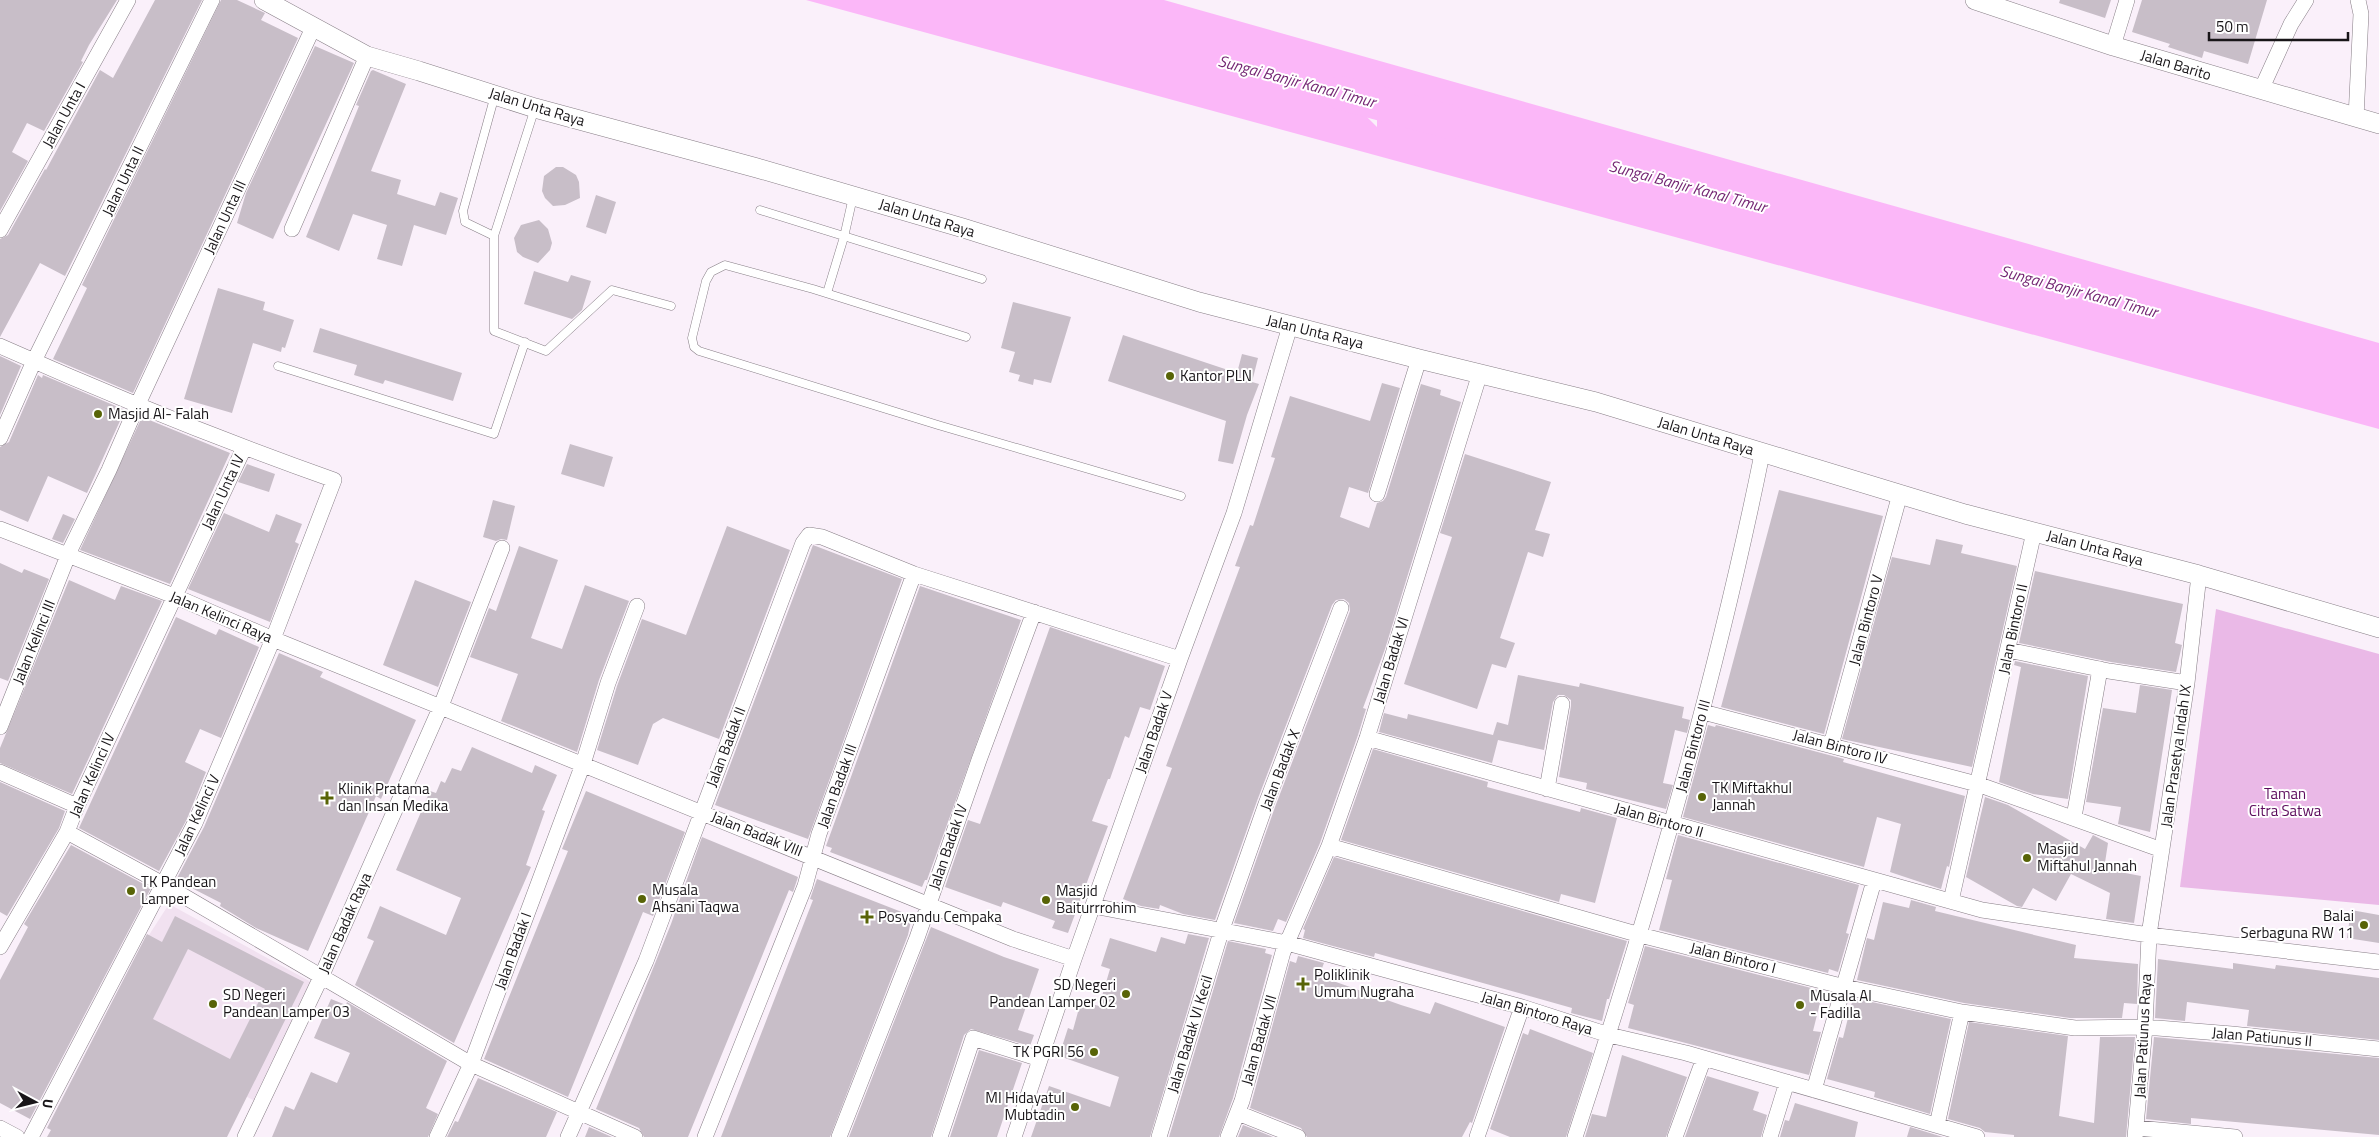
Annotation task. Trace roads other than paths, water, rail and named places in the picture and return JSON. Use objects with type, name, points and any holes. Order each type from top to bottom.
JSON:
[{"type":"street","name":"Jalan Unta I","points":[[0,230],[128,0]]},
{"type":"street","name":"Jalan Unta II","points":[[0,438],[34,361],[212,0]]},
{"type":"street","name":"Jalan Unta Raya","points":[[264,0],[367,56],[535,108],[963,228],[1129,282],[1418,359],[1596,402],[1762,454],[1900,494],[2199,576],[2379,628]]},
{"type":"street","points":[[2113,46],[2127,0]]},
{"type":"street","points":[[2262,90],[2291,24],[2306,0]]},
{"type":"street","points":[[2356,118],[2360,0]]},
{"type":"street","name":"Jalan Barito","points":[[1987,2],[2113,46],[2379,124]]},
{"type":"street","name":"Jalan Unta III","points":[[68,556],[313,28]]},
{"type":"street","points":[[292,229],[367,56]]},
{"type":"street","name":"Jalan Badak V","points":[[1014,1137],[1074,958],[1234,513],[1290,326]]},
{"type":"street","points":[[0,346],[137,406],[244,448]]},
{"type":"street","points":[[1377,494],[1418,359]]},
{"type":"street","name":"Jalan Badak VI","points":[[1287,942],[1329,846],[1367,738],[1480,373]]},
{"type":"street","name":"Jalan Unta IV","points":[[174,596],[244,448],[334,480]]},
{"type":"street","name":"Jalan Bintoro III","points":[[1575,1137],[1640,935],[1703,712],[1762,454]]},
{"type":"street","name":"Jalan Kelinci V","points":[[31,1137],[195,823],[273,639],[334,480]]},
{"type":"street","name":"Jalan Bintoro V","points":[[1832,745],[1900,494]]},
{"type":"street","name":"Jalan Kelinci Raya","points":[[0,529],[174,596],[273,639],[442,706]]},
{"type":"street","name":"Jalan Bintoro II","points":[[1951,901],[2034,532]]},
{"type":"street","name":"Jalan Badak II","points":[[568,1137],[646,961],[803,543],[812,534],[914,574]]},
{"type":"street","points":[[442,706],[502,548]]},
{"type":"street","name":"Jalan Kelinci III","points":[[0,727],[68,556]]},
{"type":"street","points":[[914,574],[1180,659]]},
{"type":"street","name":"Jalan Badak III","points":[[705,1137],[805,886],[819,834],[914,574]]},
{"type":"street","name":"Jalan Prasetya Indah IX","points":[[2149,935],[2187,683],[2199,576]]},
{"type":"street","name":"Jalan Kelinci IV","points":[[0,948],[67,832],[174,596]]},
{"type":"street","name":"Jalan Badak I","points":[[437,1137],[471,1064],[583,764],[608,683],[637,606]]},
{"type":"street","name":"Jalan Badak X","points":[[1221,932],[1266,804],[1341,608]]},
{"type":"street","name":"Jalan Badak IV","points":[[839,1137],[929,904],[978,760],[1034,612]]},
{"type":"street","points":[[2008,650],[2100,669],[2187,683]]},
{"type":"street","points":[[2074,817],[2100,669]]},
{"type":"street","points":[[1547,789],[1562,704]]},
{"type":"street","name":"Jalan Badak VIII","points":[[442,706],[1013,939],[1074,958]]},
{"type":"street","name":"Jalan Badak Raya","points":[[245,1137],[322,976],[442,706]]},
{"type":"street","name":"Jalan Bintoro IV","points":[[1703,712],[1977,784],[2074,817],[2162,850]]},
{"type":"street","name":"Jalan Bintoro II","points":[[1367,738],[1982,910],[2149,935],[2379,962]]},
{"type":"street","points":[[0,772],[78,806]]},
{"type":"street","points":[[67,832],[163,884],[471,1064],[635,1137]]},
{"type":"street","name":"Jalan Bintoro I","points":[[1329,846],[1640,935],[1845,987],[1962,1012],[2075,1028],[2145,1028]]},
{"type":"street","points":[[1814,1090],[1874,881]]},
{"type":"street","name":"Jalan Bintoro Raya","points":[[1093,906],[1221,932],[1287,942],[1522,1007],[1609,1035],[1704,1058],[1977,1137]]},
{"type":"street","name":"Jalan Badak VI Kecil","points":[[1159,1137],[1221,932]]},
{"type":"street","name":"Jalan Patiunus Raya","points":[[2136,1133],[2145,1028],[2149,935]]},
{"type":"street","name":"Jalan Badak VII","points":[[1228,1137],[1238,1113],[1287,942]]},
{"type":"street","points":[[1478,1137],[1522,1007]]},
{"type":"street","points":[[1937,1126],[1962,1012]]},
{"type":"street","name":"Jalan Patiunus II","points":[[2145,1028],[2232,1034],[2379,1049]]},
{"type":"street","points":[[940,1137],[973,1038],[1040,1059]]},
{"type":"street","points":[[1675,1137],[1704,1058]]},
{"type":"street","points":[[1770,1137],[1787,1082]]},
{"type":"street","points":[[1238,1113],[1298,1137]]},
{"type":"street","points":[[0,1128],[16,1137]]},
{"type":"street","points":[[2136,1133],[2235,1137]]},
{"type":"lane","points":[[494,236],[465,222],[463,211],[495,95]]},
{"type":"lane","points":[[535,108],[494,236],[494,331],[546,351],[612,290],[671,306]]},
{"type":"lane","points":[[827,293],[844,237],[853,196]]},
{"type":"lane","points":[[760,210],[982,279]]},
{"type":"lane","points":[[966,337],[827,293],[732,266],[717,267],[711,272],[706,281],[692,343],[699,351],[938,425],[1180,496]]},
{"type":"lane","points":[[278,366],[494,434],[525,342]]},
{"type":"water","points":[[806,0],[1164,0],[2379,343],[2379,429]],"holes":[[[1380,103],[1426,116],[1430,120],[1398,122],[1390,117],[1377,118],[1377,127],[1367,117],[1359,114],[1355,105]]]},
{"type":"waterway","name":"Sungai Banjir Kanal Timur","points":[[1341,93],[1450,122]]},
{"type":"place","name":"Kantor PLN","points":[[1170,376]]},
{"type":"place","name":"Masjid Al- Falah","points":[[98,414]]},
{"type":"place","name":"TK Miftakhul Jannah","points":[[1702,797]]},
{"type":"place","name":"Klinik Pratama dan Insan Medika","points":[[327,798]]},
{"type":"place","name":"Masjid Miftahul Jannah","points":[[2027,858]]},
{"type":"place","name":"TK Pandean Lamper","points":[[131,891]]},
{"type":"place","name":"Musala Ahsani Taqwa","points":[[642,899]]},
{"type":"place","name":"Masjid Baiturrrohim","points":[[1046,900]]},
{"type":"place","name":"Posyandu Cempaka","points":[[867,917]]},
{"type":"place","name":"Balai Serbaguna RW 11","points":[[2364,925]]},
{"type":"place","name":"Poliklinik Umum Nugraha","points":[[1303,984]]},
{"type":"place","name":"SD Negeri Pandean Lamper 02","points":[[1126,994]]},
{"type":"place","name":"SD Negeri Pandean Lamper 03","points":[[213,1004]]},
{"type":"place","name":"Musala Al - Fadilla","points":[[1800,1005]]},
{"type":"place","name":"TK PGRI 56","points":[[1094,1052]]},
{"type":"place","name":"MI Hidayatul Mubtadin","points":[[1075,1107]]},
{"type":"park label","name":"Taman Citra Satwa","points":[[2285,802]]}]
